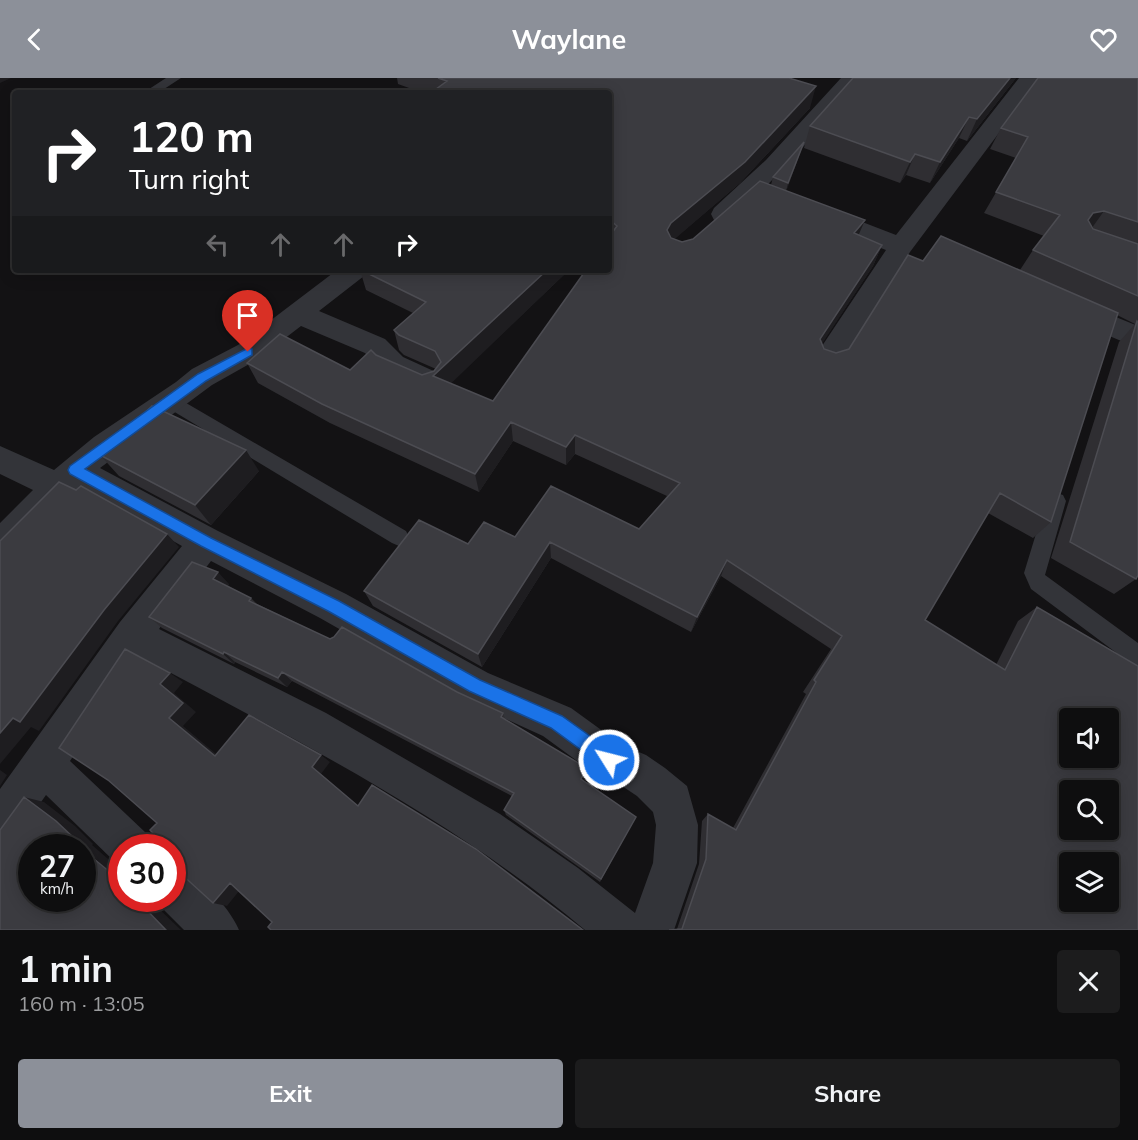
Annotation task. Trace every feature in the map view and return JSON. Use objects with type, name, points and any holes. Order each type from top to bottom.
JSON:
[{"type":"street","points":[[773,198],[787,152],[852,78]]},
{"type":"street","points":[[828,360],[1030,78]]},
{"type":"street","points":[[706,229],[773,198],[913,242]]},
{"type":"street","points":[[0,545],[66,478],[202,377],[248,352],[351,273]]},
{"type":"street","points":[[1048,298],[1109,338],[1138,338]]},
{"type":"street","points":[[299,314],[375,346],[393,365],[428,381]]},
{"type":"street","points":[[0,459],[66,478],[206,542],[333,606],[475,686],[557,722],[609,760],[632,769],[651,782],[672,801],[677,825],[675,862],[651,930]]},
{"type":"street","points":[[0,824],[133,634],[206,542]]},
{"type":"street","points":[[133,634],[312,727],[485,829],[563,883],[620,930]]},
{"type":"street","points":[[44,764],[116,834]]},
{"type":"street","points":[[186,901],[216,930]]},
{"type":"lane","points":[[154,90],[175,78]]},
{"type":"lane","points":[[169,400],[399,537]]},
{"type":"lane","points":[[1061,486],[1035,565],[1034,573],[1038,582],[1138,656]]},
{"type":"building","points":[[438,78],[789,78],[816,86],[745,162],[671,223],[667,230],[671,238],[682,242],[693,239],[760,181],[865,220],[854,233],[882,245],[820,339],[824,349],[836,353],[849,349],[908,255],[923,261],[941,236],[1118,313],[1051,522],[1000,493],[925,620],[1005,670],[1037,607],[1138,666],[1138,930],[669,930],[682,929],[706,859],[708,814],[736,830],[816,682],[814,680],[842,636],[727,560],[697,617],[550,542],[478,654],[364,591],[419,520],[468,544],[484,522],[515,537],[551,486],[639,529],[680,483],[575,435],[566,447],[511,422],[475,474],[322,404],[247,363],[280,334],[350,370],[371,350],[376,355],[422,375],[434,371],[441,362],[435,351],[399,335],[394,330],[426,302],[367,273],[544,273],[433,376],[493,401],[584,273],[612,273],[612,233],[617,226],[612,222],[612,90],[435,90],[447,81]]},
{"type":"building","points":[[853,78],[1010,78],[977,119],[969,117],[940,162],[915,154],[910,162],[810,126]]},
{"type":"building","points":[[1038,78],[1138,78],[1138,222],[1104,211],[1093,213],[1088,220],[1093,229],[1138,244],[1138,296],[1033,250],[1060,215],[996,192],[1028,137],[1001,128]]},
{"type":"building","points":[[804,142],[788,183],[773,177]]},
{"type":"building","points":[[1137,321],[1138,575],[1136,579],[1070,542]]},
{"type":"building","points":[[152,406],[246,450],[195,505],[100,455]]},
{"type":"building","points":[[59,482],[76,490],[81,486],[167,534],[104,610],[20,722],[13,718],[0,733],[0,541]]},
{"type":"building","points":[[192,562],[218,572],[213,579],[251,598],[249,601],[330,639],[342,627],[457,692],[503,713],[501,717],[587,768],[581,779],[636,817],[601,879],[504,810],[514,793],[282,672],[278,678],[224,652],[223,654],[149,617]]},
{"type":"building","points":[[125,649],[170,673],[160,684],[183,703],[169,718],[215,756],[249,715],[321,755],[312,767],[358,806],[372,785],[476,849],[583,930],[271,930],[268,927],[272,922],[230,883],[213,903],[186,878],[186,834],[154,834],[150,830],[157,823],[108,780],[59,748]]},
{"type":"building","points":[[24,797],[70,834],[18,834],[18,912],[96,912],[96,861],[108,870],[108,912],[149,912],[166,930],[0,930],[0,830]]},
{"type":"route","points":[[248,352],[202,377],[75,470],[206,542],[333,606],[475,686],[557,722],[609,760]]}]
